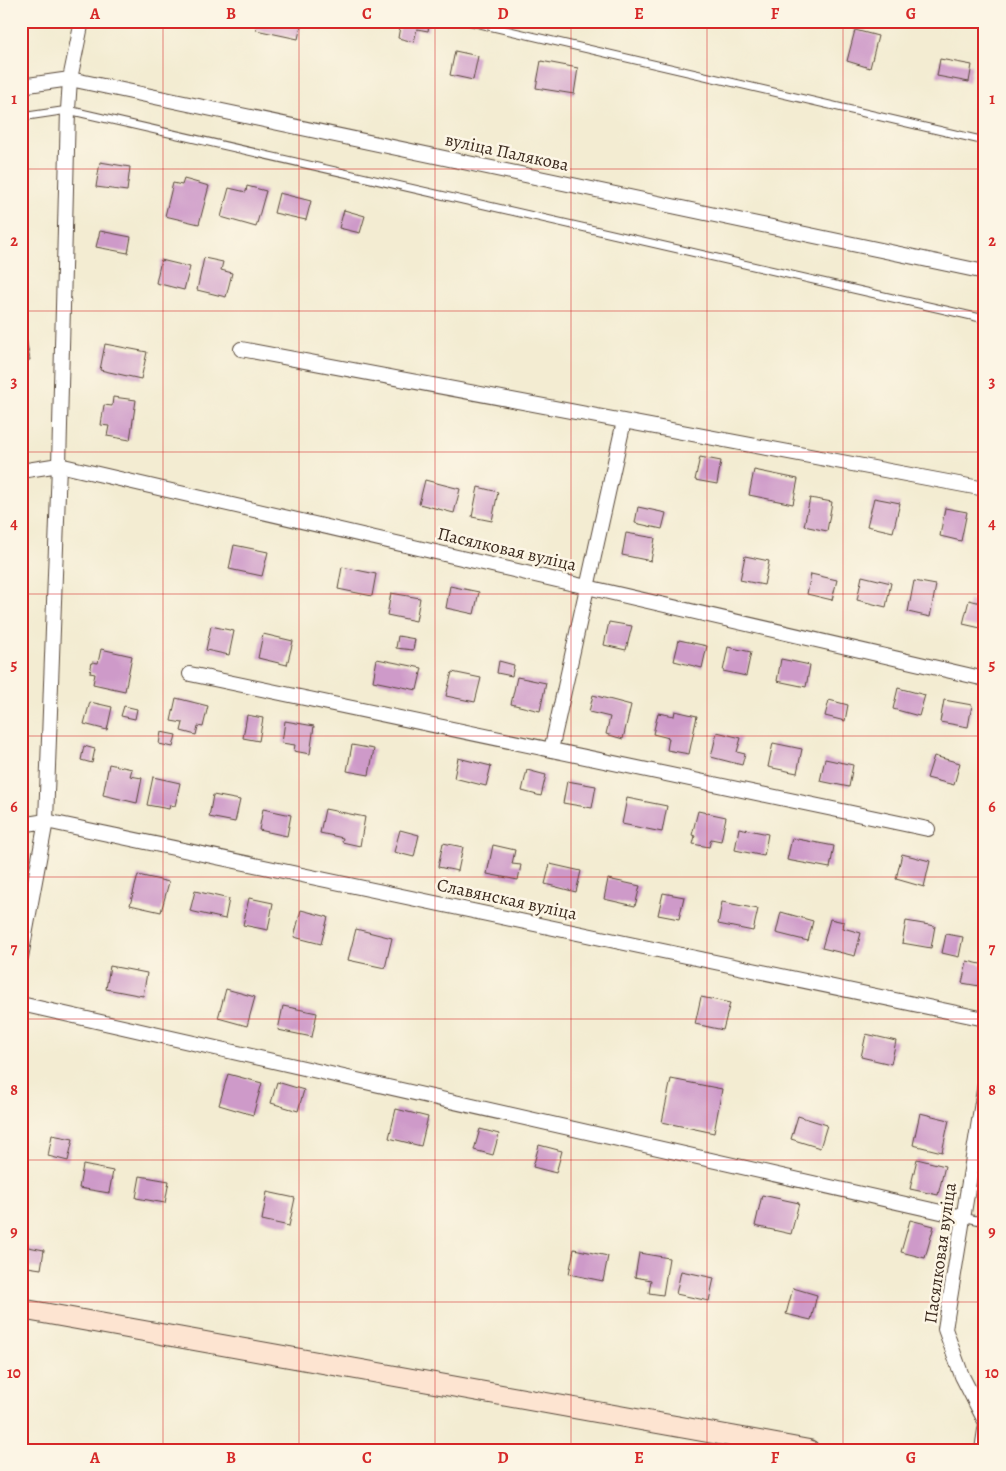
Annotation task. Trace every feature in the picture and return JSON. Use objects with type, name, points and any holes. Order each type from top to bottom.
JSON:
[{"type":"street","points":[[21,957],[46,821],[59,465],[68,110],[70,79],[82,21]]},
{"type":"street","name":"вуліца Палякова","points":[[21,86],[70,79],[985,272]]},
{"type":"street","points":[[241,349],[985,489]]},
{"type":"street","points":[[551,750],[624,421]]},
{"type":"street","name":"Пасялковая вуліца","points":[[21,471],[59,465],[985,679]]},
{"type":"street","points":[[190,674],[928,829]]},
{"type":"street","name":"Славянская вуліца","points":[[21,825],[46,821],[985,1019]]},
{"type":"street","points":[[21,1004],[963,1217]]},
{"type":"street","name":"Пасялковая вуліца","points":[[985,1084],[945,1329],[962,1376],[985,1421]]},
{"type":"street","points":[[21,1309],[809,1450]]},
{"type":"street","points":[[982,1450],[985,1430]]},
{"type":"lane","points":[[467,21],[985,141]]},
{"type":"lane","points":[[21,117],[68,110],[985,319]]},
{"type":"lane","points":[[963,1217],[985,1222]]},
{"type":"building","points":[[258,21],[302,21],[298,39],[256,30]]},
{"type":"building","points":[[401,21],[430,21],[428,31],[417,29],[414,42],[398,38]]},
{"type":"building","points":[[855,30],[878,36],[870,68],[847,61]]},
{"type":"building","points":[[455,51],[478,56],[473,80],[450,75]]},
{"type":"building","points":[[940,59],[972,65],[969,82],[937,76]]},
{"type":"building","points":[[541,61],[578,68],[574,94],[536,88]]},
{"type":"building","points":[[100,162],[130,167],[127,191],[96,187]]},
{"type":"building","points":[[184,179],[209,186],[199,224],[165,216],[173,183],[182,185]]},
{"type":"building","points":[[247,186],[266,191],[256,227],[221,217],[229,188],[246,192]]},
{"type":"building","points":[[279,193],[311,201],[306,220],[274,213]]},
{"type":"building","points":[[344,210],[365,216],[360,233],[339,228]]},
{"type":"building","points":[[100,231],[131,237],[128,253],[96,247]]},
{"type":"building","points":[[204,258],[223,262],[221,270],[232,273],[226,297],[197,290]]},
{"type":"building","points":[[161,260],[190,267],[184,290],[156,283]]},
{"type":"building","points":[[21,332],[25,332],[30,360],[21,361]]},
{"type":"building","points":[[105,344],[147,352],[141,379],[100,370]]},
{"type":"building","points":[[113,397],[136,400],[130,440],[107,436],[109,426],[101,425],[104,405],[112,406]]},
{"type":"building","points":[[700,457],[721,461],[717,484],[695,480]]},
{"type":"building","points":[[754,470],[798,479],[793,504],[749,495]]},
{"type":"building","points":[[425,480],[460,489],[454,513],[419,504]]},
{"type":"building","points":[[478,487],[498,492],[492,521],[472,517]]},
{"type":"building","points":[[810,498],[832,502],[827,531],[804,526]]},
{"type":"building","points":[[874,498],[900,503],[893,532],[867,526]]},
{"type":"building","points":[[638,507],[666,513],[662,529],[635,523]]},
{"type":"building","points":[[945,508],[967,512],[961,541],[940,536]]},
{"type":"building","points":[[626,533],[655,538],[651,561],[622,555]]},
{"type":"building","points":[[234,545],[268,552],[262,576],[229,569]]},
{"type":"building","points":[[745,556],[769,561],[764,585],[740,580]]},
{"type":"building","points":[[342,567],[376,574],[372,596],[338,589]]},
{"type":"building","points":[[811,574],[837,580],[832,600],[807,594]]},
{"type":"building","points":[[862,576],[891,583],[886,607],[857,600]]},
{"type":"building","points":[[914,581],[936,585],[930,617],[908,612]]},
{"type":"building","points":[[450,586],[479,592],[474,614],[446,608]]},
{"type":"building","points":[[391,593],[420,598],[416,621],[387,615]]},
{"type":"building","points":[[969,600],[985,604],[985,629],[963,624]]},
{"type":"building","points":[[609,622],[632,626],[626,650],[604,645]]},
{"type":"building","points":[[211,626],[234,631],[229,655],[206,650]]},
{"type":"building","points":[[263,634],[293,641],[287,665],[258,658]]},
{"type":"building","points":[[398,636],[415,639],[413,650],[396,648]]},
{"type":"building","points":[[679,640],[707,646],[702,668],[674,661]]},
{"type":"building","points":[[728,647],[751,652],[746,676],[723,671]]},
{"type":"building","points":[[101,649],[132,656],[125,691],[93,684],[95,674],[90,673],[92,662],[98,663]]},
{"type":"building","points":[[377,659],[422,668],[417,690],[373,681]]},
{"type":"building","points":[[781,659],[810,665],[806,687],[777,681]]},
{"type":"building","points":[[499,661],[514,665],[512,676],[497,673]]},
{"type":"building","points":[[452,672],[481,678],[475,702],[446,696]]},
{"type":"building","points":[[517,677],[546,683],[540,711],[511,704]]},
{"type":"building","points":[[898,688],[925,695],[919,716],[893,709]]},
{"type":"building","points":[[593,695],[631,705],[623,739],[606,734],[610,717],[589,712]]},
{"type":"building","points":[[176,698],[208,706],[203,727],[198,726],[196,735],[181,731],[183,723],[171,721]]},
{"type":"building","points":[[829,700],[848,705],[845,721],[825,716]]},
{"type":"building","points":[[944,700],[972,705],[968,727],[940,722]]},
{"type":"building","points":[[90,702],[112,707],[107,730],[84,724]]},
{"type":"building","points":[[124,706],[137,709],[135,719],[121,716]]},
{"type":"building","points":[[675,711],[697,716],[689,754],[667,750],[669,738],[653,734],[658,713],[674,716]]},
{"type":"building","points":[[247,715],[263,718],[259,741],[243,738]]},
{"type":"building","points":[[285,721],[314,726],[310,754],[294,751],[295,745],[282,743]]},
{"type":"building","points":[[161,732],[176,735],[173,747],[159,744]]},
{"type":"building","points":[[717,732],[741,738],[737,752],[745,754],[742,765],[711,757]]},
{"type":"building","points":[[773,743],[802,749],[797,773],[768,767]]},
{"type":"building","points":[[352,745],[374,749],[369,775],[347,771]]},
{"type":"building","points":[[84,746],[95,749],[92,763],[81,760]]},
{"type":"building","points":[[934,756],[960,763],[954,785],[927,778]]},
{"type":"building","points":[[458,758],[491,766],[486,786],[454,778]]},
{"type":"building","points":[[825,759],[853,765],[849,787],[820,781]]},
{"type":"building","points":[[109,764],[132,769],[130,776],[142,778],[137,803],[103,795]]},
{"type":"building","points":[[527,770],[546,775],[541,796],[522,791]]},
{"type":"building","points":[[153,777],[180,783],[175,806],[170,805],[169,809],[147,805]]},
{"type":"building","points":[[567,781],[596,786],[592,808],[563,803]]},
{"type":"building","points":[[213,795],[240,800],[235,822],[209,817]]},
{"type":"building","points":[[627,798],[667,806],[662,832],[622,824]]},
{"type":"building","points":[[263,809],[291,815],[287,836],[259,830]]},
{"type":"building","points":[[325,809],[365,817],[360,846],[342,842],[343,838],[320,833]]},
{"type":"building","points":[[698,811],[726,817],[721,841],[711,839],[709,847],[693,844],[695,836],[692,835]]},
{"type":"building","points":[[739,828],[768,834],[764,856],[735,850]]},
{"type":"building","points":[[400,830],[419,835],[414,857],[394,852]]},
{"type":"building","points":[[792,838],[834,846],[830,868],[787,860]]},
{"type":"building","points":[[443,843],[463,847],[458,871],[438,867]]},
{"type":"building","points":[[493,845],[515,850],[512,864],[521,865],[518,880],[487,874]]},
{"type":"building","points":[[902,854],[930,861],[924,887],[896,879]]},
{"type":"building","points":[[550,864],[581,871],[576,892],[545,884]]},
{"type":"building","points":[[138,875],[169,882],[161,912],[130,905]]},
{"type":"building","points":[[608,879],[640,886],[635,906],[604,899]]},
{"type":"building","points":[[195,891],[229,899],[225,919],[190,911]]},
{"type":"building","points":[[663,893],[684,897],[679,919],[658,915]]},
{"type":"building","points":[[249,898],[273,903],[268,930],[243,925]]},
{"type":"building","points":[[722,902],[758,909],[753,931],[718,924]]},
{"type":"building","points":[[301,910],[328,917],[321,944],[294,937]]},
{"type":"building","points":[[781,912],[813,921],[808,941],[776,933]]},
{"type":"building","points":[[830,919],[844,922],[843,928],[861,933],[855,956],[822,948]]},
{"type":"building","points":[[906,921],[935,926],[931,948],[902,943]]},
{"type":"building","points":[[356,929],[392,938],[385,968],[348,960]]},
{"type":"building","points":[[946,934],[963,937],[959,957],[942,953]]},
{"type":"building","points":[[967,961],[985,965],[985,987],[962,983]]},
{"type":"building","points":[[110,966],[147,973],[143,996],[106,989]]},
{"type":"building","points":[[226,989],[255,997],[247,1026],[218,1018]]},
{"type":"building","points":[[701,997],[730,1003],[723,1030],[695,1024]]},
{"type":"building","points":[[283,1006],[317,1013],[312,1037],[278,1030]]},
{"type":"building","points":[[866,1034],[896,1041],[891,1064],[861,1057]]},
{"type":"building","points":[[228,1074],[262,1083],[253,1115],[219,1105]]},
{"type":"building","points":[[671,1079],[722,1089],[714,1133],[662,1122]]},
{"type":"building","points":[[277,1082],[304,1090],[298,1111],[271,1103]]},
{"type":"building","points":[[396,1109],[428,1117],[421,1146],[389,1138]]},
{"type":"building","points":[[920,1113],[949,1120],[942,1152],[913,1145]]},
{"type":"building","points":[[798,1116],[827,1125],[820,1148],[791,1139]]},
{"type":"building","points":[[480,1129],[499,1134],[493,1155],[474,1150]]},
{"type":"building","points":[[52,1135],[73,1139],[68,1161],[48,1156]]},
{"type":"building","points":[[539,1145],[562,1151],[556,1173],[533,1167]]},
{"type":"building","points":[[917,1159],[945,1166],[938,1195],[910,1189]]},
{"type":"building","points":[[83,1165],[113,1171],[109,1193],[79,1188]]},
{"type":"building","points":[[140,1176],[169,1181],[165,1203],[136,1198]]},
{"type":"building","points":[[267,1192],[295,1198],[289,1226],[262,1220]]},
{"type":"building","points":[[762,1195],[799,1203],[791,1234],[755,1226]]},
{"type":"building","points":[[910,1220],[934,1226],[925,1258],[901,1252]]},
{"type":"building","points":[[23,1246],[44,1250],[41,1269],[21,1266]]},
{"type":"building","points":[[574,1249],[608,1256],[603,1281],[569,1274]]},
{"type":"building","points":[[639,1253],[669,1258],[663,1295],[649,1293],[651,1280],[635,1277]]},
{"type":"building","points":[[681,1271],[714,1278],[709,1301],[676,1294]]},
{"type":"building","points":[[793,1288],[817,1295],[811,1320],[786,1314]]}]
